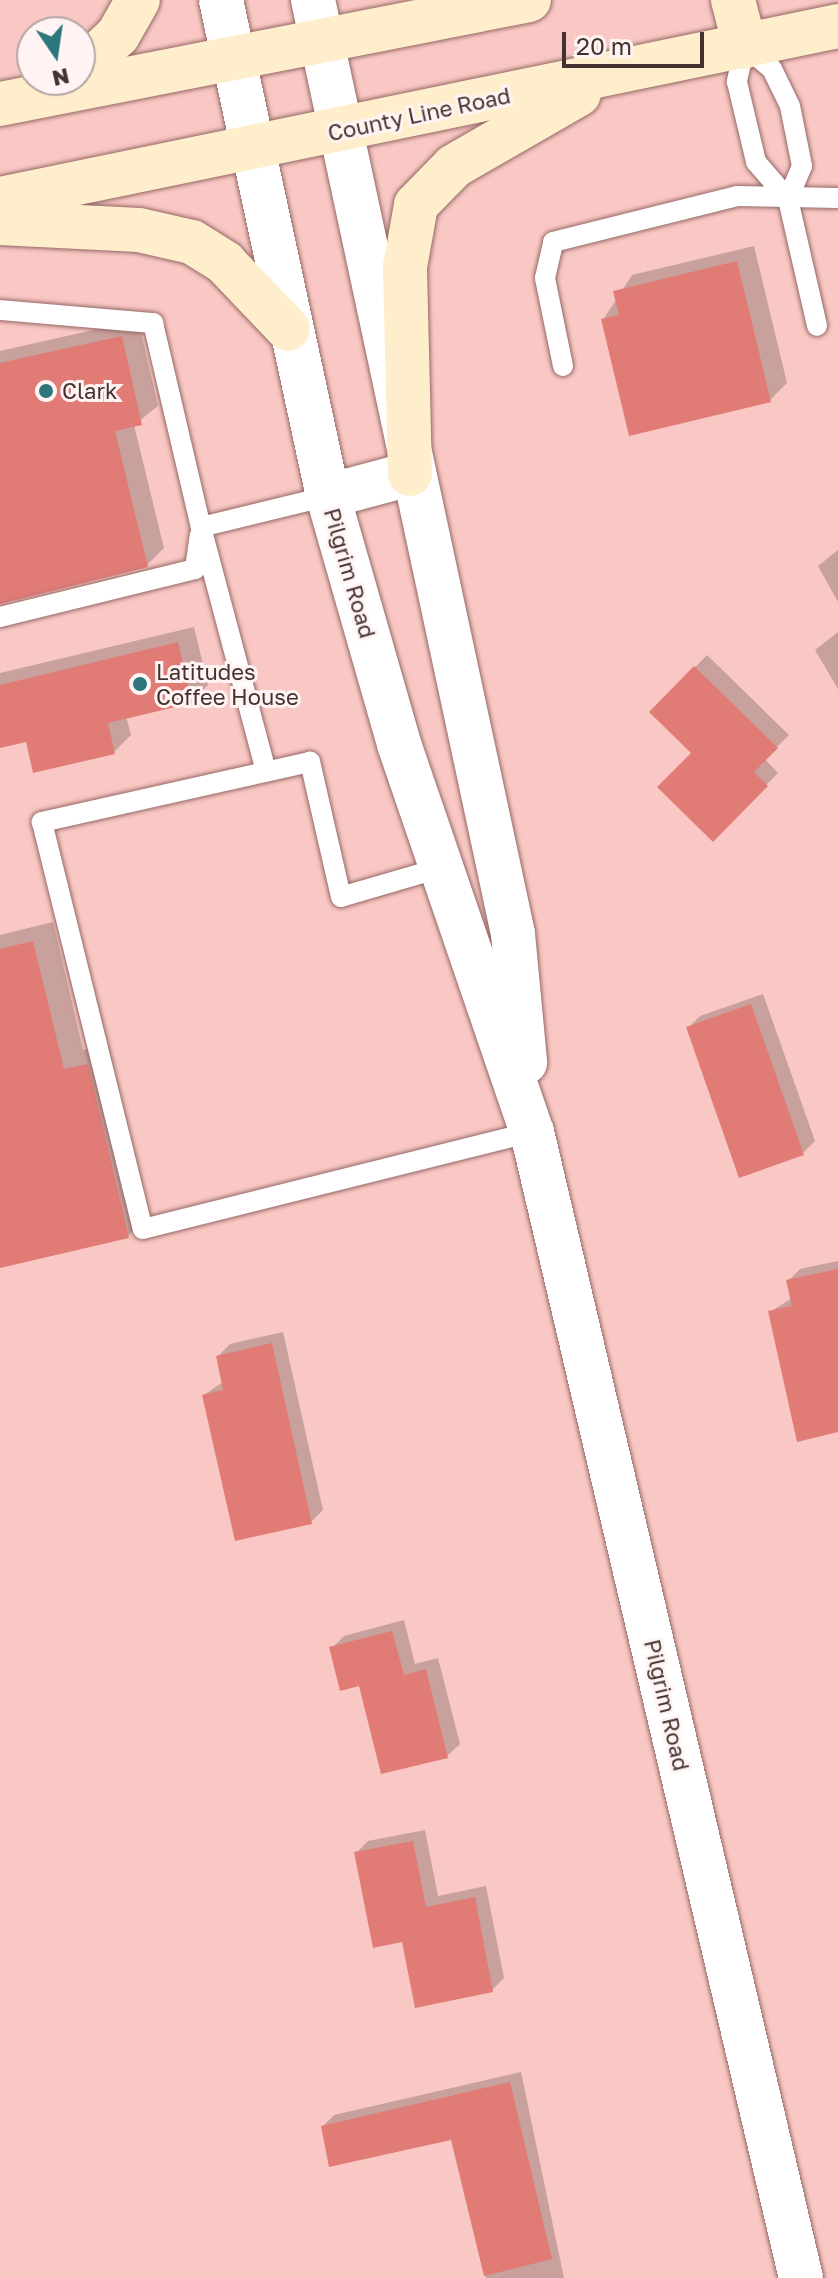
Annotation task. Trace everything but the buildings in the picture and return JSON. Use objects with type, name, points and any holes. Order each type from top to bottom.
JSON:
[{"type":"main road","points":[[96,55],[118,35],[138,0]]},
{"type":"main road","points":[[96,77],[233,56],[316,20],[529,0]]},
{"type":"main road","points":[[733,0],[745,46]]},
{"type":"main road","name":"County Line Road","points":[[0,199],[838,26]]},
{"type":"main road","points":[[410,474],[405,267],[416,205],[469,157],[620,72]]},
{"type":"main road","points":[[0,104],[24,96]]},
{"type":"main road","points":[[0,223],[139,230],[192,242],[241,277],[288,329]]},
{"type":"street","name":"Pilgrim Road","points":[[221,0],[288,329],[328,496],[440,868],[532,1132],[801,2278]]},
{"type":"street","name":"Pilgrim Road","points":[[316,20],[336,131],[513,934],[532,1132]]},
{"type":"street","points":[[328,496],[410,474]]},
{"type":"lane","points":[[745,46],[777,76],[790,106],[802,166],[788,199]]},
{"type":"lane","points":[[745,46],[737,82],[756,162],[788,199],[817,326]]},
{"type":"lane","points":[[563,366],[545,278],[553,242],[714,200],[838,198]]},
{"type":"lane","points":[[0,310],[153,323],[201,527],[266,771]]},
{"type":"lane","points":[[201,527],[328,496]]},
{"type":"lane","points":[[0,617],[195,569],[201,527]]},
{"type":"lane","points":[[440,868],[341,897],[310,762],[42,822],[143,1229],[532,1132]]},
{"type":"place","name":"Clark","points":[[46,391]]},
{"type":"place","name":"Latitudes Coffee House","points":[[140,684]]}]
